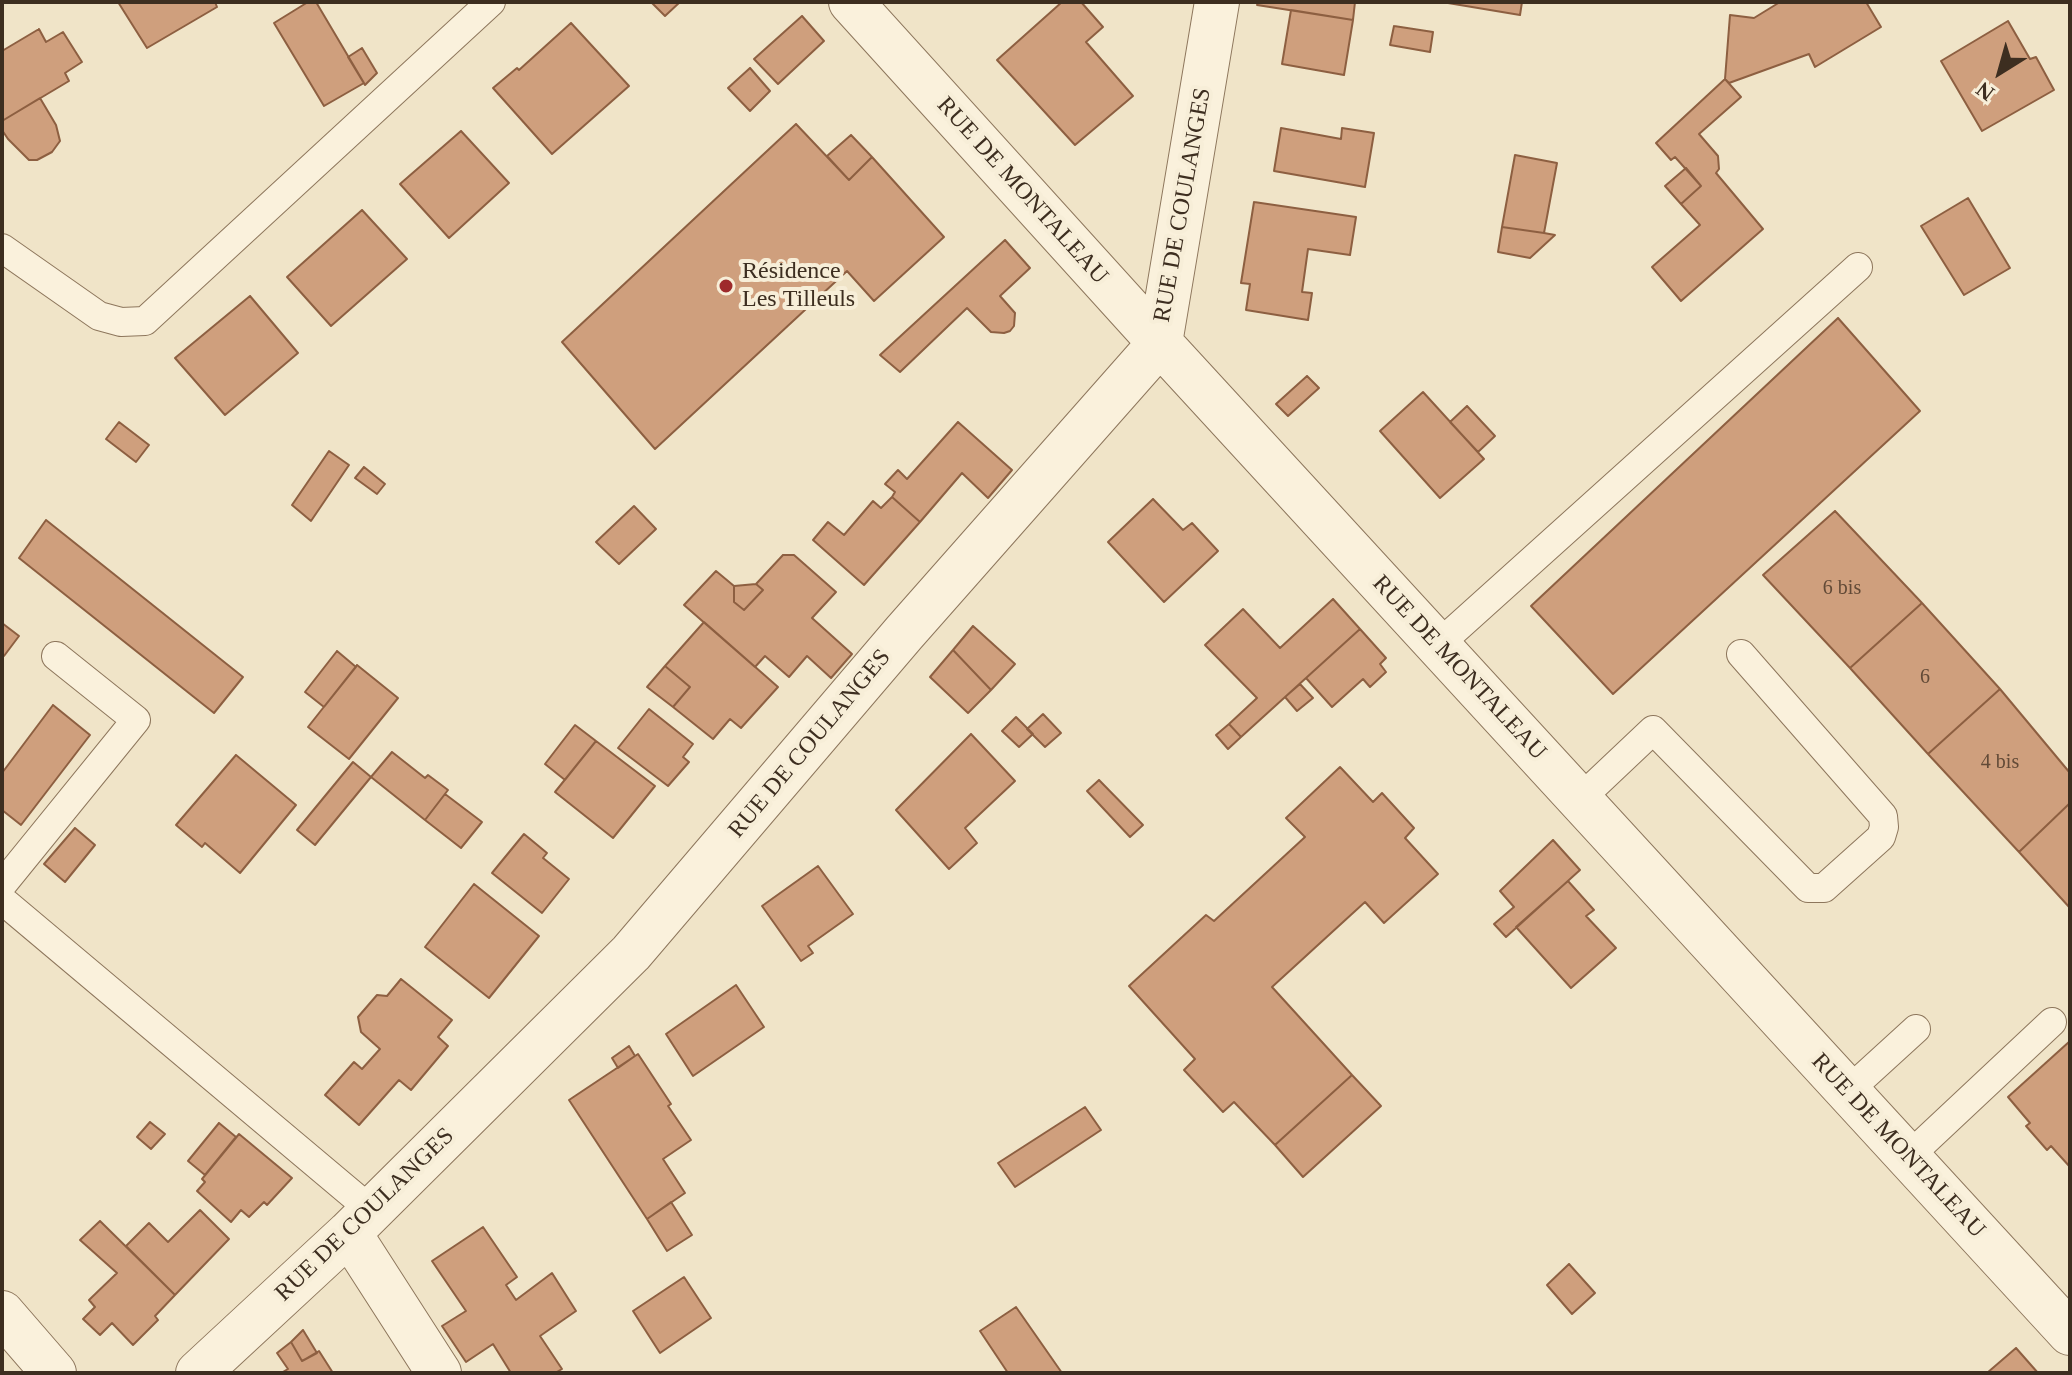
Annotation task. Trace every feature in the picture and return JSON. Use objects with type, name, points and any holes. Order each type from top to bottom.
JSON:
[{"type":"street","name":"RUE DE MONTALEAU","points":[[851,2],[1160,343],[2070,1333]]},
{"type":"street","name":"RUE DE COULANGES","points":[[198,1373],[361,1222],[631,953],[904,633],[1160,343],[1217,2]]},
{"type":"street","points":[[361,1222],[439,1373]]},
{"type":"street","points":[[2,1313],[54,1373]]},
{"type":"lane","points":[[2,248],[99,316],[121,322],[145,321],[491,2]]},
{"type":"lane","points":[[1438,645],[1858,267]]},
{"type":"lane","points":[[1580,799],[1653,730],[1808,888],[1824,888],[1881,837],[1883,816],[1741,654]]},
{"type":"lane","points":[[2,885],[136,720],[56,656]]},
{"type":"lane","points":[[2,900],[361,1222]]},
{"type":"lane","points":[[1908,1157],[2052,1022]]},
{"type":"lane","points":[[1848,1091],[1916,1029]]},
{"type":"building","points":[[118,2],[215,2],[217,7],[147,48]]},
{"type":"building","points":[[308,2],[316,2],[364,83],[324,106],[274,23]]},
{"type":"building","points":[[651,2],[680,2],[665,16]]},
{"type":"building","points":[[1062,2],[1081,2],[1103,27],[1086,42],[1133,96],[1075,145],[997,60]]},
{"type":"building","points":[[1258,2],[1355,2],[1353,20],[1257,5]]},
{"type":"building","points":[[1442,2],[1522,2],[1520,15]]},
{"type":"building","points":[[1780,2],[1866,2],[1881,27],[1815,67],[1809,54],[1729,83],[1725,79],[1730,15],[1754,18]]},
{"type":"building","points":[[1291,10],[1353,20],[1344,75],[1282,64]]},
{"type":"building","points":[[802,16],[824,41],[778,84],[754,59]]},
{"type":"building","points":[[2008,21],[2030,59],[2036,57],[2054,90],[1982,131],[1941,61]]},
{"type":"building","points":[[571,23],[629,86],[552,154],[493,88],[517,68],[519,70]]},
{"type":"building","points":[[1394,26],[1433,32],[1430,52],[1390,45]]},
{"type":"building","points":[[39,29],[46,42],[63,32],[82,62],[65,73],[69,81],[2,121],[2,51]]},
{"type":"building","points":[[362,48],[377,73],[365,85],[348,57]]},
{"type":"building","points":[[750,68],[770,91],[750,111],[728,88]]},
{"type":"building","points":[[1725,79],[1741,97],[1699,134],[1718,156],[1719,169],[1716,173],[1763,229],[1681,301],[1652,267],[1700,225],[1681,204],[1701,186],[1675,157],[1671,160],[1656,143]]},
{"type":"building","points":[[40,98],[56,125],[60,141],[52,152],[37,160],[29,160],[8,139],[2,130],[2,121]]},
{"type":"building","name":"Résidence Les Tilleuls","points":[[796,124],[849,180],[872,157],[944,237],[874,301],[847,271],[655,449],[562,342]]},
{"type":"building","points":[[1281,128],[1341,139],[1342,128],[1374,133],[1365,187],[1274,171]]},
{"type":"building","points":[[461,131],[509,183],[449,238],[400,184]]},
{"type":"building","points":[[851,135],[872,157],[849,180],[827,156]]},
{"type":"building","points":[[1515,155],[1557,163],[1544,233],[1502,227]]},
{"type":"building","points":[[1686,168],[1701,186],[1681,204],[1665,186]]},
{"type":"building","points":[[1968,198],[2010,268],[1964,295],[1921,226]]},
{"type":"building","points":[[1254,202],[1356,217],[1350,255],[1308,249],[1302,292],[1312,293],[1308,320],[1246,310],[1250,284],[1241,283]]},
{"type":"building","points":[[362,210],[407,259],[331,326],[287,277]]},
{"type":"building","points":[[1502,227],[1555,235],[1530,258],[1498,252]]},
{"type":"building","points":[[1005,240],[1030,268],[1000,296],[1015,313],[1014,326],[1010,331],[991,332],[967,308],[900,372],[880,355]]},
{"type":"building","points":[[250,296],[298,353],[225,415],[175,358]]},
{"type":"building","points":[[1838,318],[1920,411],[1613,694],[1531,606]]},
{"type":"building","points":[[1307,376],[1319,388],[1288,416],[1276,404]]},
{"type":"building","points":[[1423,392],[1484,459],[1440,498],[1380,431]]},
{"type":"building","points":[[1467,406],[1495,436],[1478,452],[1450,422]]},
{"type":"building","points":[[119,422],[149,445],[136,462],[106,439]]},
{"type":"building","points":[[958,422],[1012,470],[988,498],[962,473],[920,522],[892,497],[895,492],[885,484],[898,470],[907,479]]},
{"type":"building","points":[[329,451],[349,465],[311,521],[292,505]]},
{"type":"building","points":[[364,467],[385,484],[377,494],[355,478]]},
{"type":"building","points":[[892,497],[920,522],[864,585],[813,540],[828,522],[844,535],[873,501],[881,508]]},
{"type":"building","points":[[1153,499],[1183,530],[1192,523],[1218,551],[1164,602],[1108,542]]},
{"type":"building","points":[[634,506],[656,529],[619,564],[596,542]]},
{"type":"building","points":[[1835,511],[1922,603],[1850,668],[1763,575]]},
{"type":"building","points":[[46,520],[243,677],[214,713],[19,558]]},
{"type":"building","points":[[783,555],[794,555],[836,592],[812,618],[852,654],[831,678],[807,656],[789,677],[765,656],[755,667],[684,605],[716,571],[734,586],[734,602],[744,610],[763,590],[756,584]]},
{"type":"building","points":[[756,584],[763,590],[744,610],[734,602],[734,586]]},
{"type":"building","points":[[1333,599],[1360,629],[1241,737],[1229,724],[1257,698],[1205,645],[1243,609],[1280,648]]},
{"type":"building","points":[[1922,603],[2000,689],[1928,754],[1850,668]]},
{"type":"building","points":[[704,622],[778,687],[741,728],[730,719],[713,739],[673,707],[690,687],[665,666]]},
{"type":"building","points":[[2,623],[19,636],[4,656],[2,655]]},
{"type":"building","points":[[973,626],[1015,664],[991,690],[953,650]]},
{"type":"building","points":[[1360,629],[1386,658],[1380,664],[1386,672],[1370,687],[1363,679],[1332,707],[1306,678]]},
{"type":"building","points":[[953,650],[991,690],[968,713],[930,677]]},
{"type":"building","points":[[337,651],[356,667],[324,707],[305,692]]},
{"type":"building","points":[[357,665],[398,698],[349,759],[308,727]]},
{"type":"building","points":[[665,666],[690,687],[673,707],[647,687]]},
{"type":"building","points":[[1300,684],[1313,698],[1297,711],[1285,697]]},
{"type":"building","points":[[2000,689],[2070,773],[2070,803],[2019,852],[1928,754]]},
{"type":"building","points":[[53,705],[90,735],[21,825],[2,810],[2,773]]},
{"type":"building","points":[[649,709],[693,744],[683,757],[689,762],[668,786],[618,748]]},
{"type":"building","points":[[1043,714],[1061,733],[1045,747],[1027,729]]},
{"type":"building","points":[[1016,717],[1033,734],[1019,747],[1002,731]]},
{"type":"building","points":[[1229,724],[1241,737],[1228,749],[1216,735]]},
{"type":"building","points":[[575,725],[596,741],[565,780],[545,764]]},
{"type":"building","points":[[971,734],[1015,781],[965,828],[977,843],[949,869],[896,810]]},
{"type":"building","points":[[596,741],[655,786],[613,838],[555,792]]},
{"type":"building","points":[[392,752],[425,778],[428,775],[448,790],[425,820],[371,777]]},
{"type":"building","points":[[236,755],[296,805],[240,873],[205,843],[202,847],[176,825]]},
{"type":"building","points":[[353,762],[371,777],[315,845],[297,830]]},
{"type":"building","points":[[1340,767],[1373,802],[1382,793],[1414,828],[1405,838],[1438,874],[1384,923],[1365,902],[1272,987],[1352,1075],[1275,1145],[1234,1102],[1223,1112],[1184,1070],[1195,1059],[1129,986],[1206,915],[1214,921],[1305,837],[1286,818]]},
{"type":"building","points":[[1099,780],[1143,825],[1130,837],[1087,791]]},
{"type":"building","points":[[445,794],[482,822],[461,848],[425,820]]},
{"type":"building","points":[[2070,803],[2070,908],[2019,852]]},
{"type":"building","points":[[75,828],[95,845],[65,882],[44,864]]},
{"type":"building","points":[[524,834],[547,853],[543,858],[569,879],[542,913],[492,873]]},
{"type":"building","points":[[1553,840],[1580,870],[1506,937],[1494,924],[1514,907],[1500,891]]},
{"type":"building","points":[[818,866],[853,914],[808,946],[813,953],[801,961],[762,906]]},
{"type":"building","points":[[1568,881],[1594,910],[1586,916],[1616,948],[1571,988],[1516,927]]},
{"type":"building","points":[[474,884],[539,936],[489,998],[425,947]]},
{"type":"building","points":[[401,979],[452,1020],[438,1037],[448,1046],[411,1090],[399,1080],[359,1125],[325,1095],[354,1062],[362,1069],[380,1049],[361,1032],[358,1017],[377,995],[387,996]]},
{"type":"building","points":[[736,985],[764,1027],[693,1076],[666,1034]]},
{"type":"building","points":[[2070,1041],[2070,1167],[2051,1146],[2047,1150],[2026,1126],[2030,1123],[2008,1097]]},
{"type":"building","points":[[629,1046],[635,1056],[618,1068],[612,1058]]},
{"type":"building","points":[[638,1054],[691,1140],[663,1159],[685,1193],[647,1219],[569,1100]]},
{"type":"building","points":[[1352,1075],[1381,1106],[1303,1177],[1275,1145]]},
{"type":"building","points":[[1085,1107],[1101,1130],[1015,1187],[998,1163]]},
{"type":"building","points":[[150,1122],[165,1134],[151,1149],[137,1137]]},
{"type":"building","points":[[219,1123],[236,1137],[205,1175],[188,1161]]},
{"type":"building","points":[[239,1134],[292,1178],[267,1205],[264,1202],[249,1217],[241,1210],[231,1222],[197,1191],[205,1182],[202,1179]]},
{"type":"building","points":[[671,1202],[692,1235],[667,1251],[647,1219]]},
{"type":"building","points":[[200,1210],[229,1239],[175,1295],[126,1246],[149,1223],[168,1242]]},
{"type":"building","points":[[100,1221],[175,1295],[155,1316],[158,1320],[133,1345],[112,1323],[100,1335],[83,1319],[95,1307],[89,1300],[117,1273],[80,1240]]},
{"type":"building","points":[[483,1227],[517,1277],[506,1285],[516,1300],[552,1273],[576,1311],[540,1336],[562,1369],[555,1373],[511,1373],[493,1344],[466,1362],[442,1326],[466,1311],[432,1261]]},
{"type":"building","points":[[1569,1264],[1595,1293],[1572,1314],[1547,1285]]},
{"type":"building","points":[[684,1277],[711,1318],[660,1353],[633,1311]]},
{"type":"building","points":[[1016,1307],[1062,1373],[1008,1373],[980,1331]]},
{"type":"building","points":[[303,1330],[317,1353],[302,1361],[291,1342]]},
{"type":"building","points":[[291,1342],[302,1361],[319,1351],[333,1373],[281,1373],[288,1369],[277,1353]]},
{"type":"building","points":[[2016,1348],[2038,1373],[1987,1373]]},
{"type":"place","name":"Résidence Les Tilleuls","points":[[726,286]]}]
